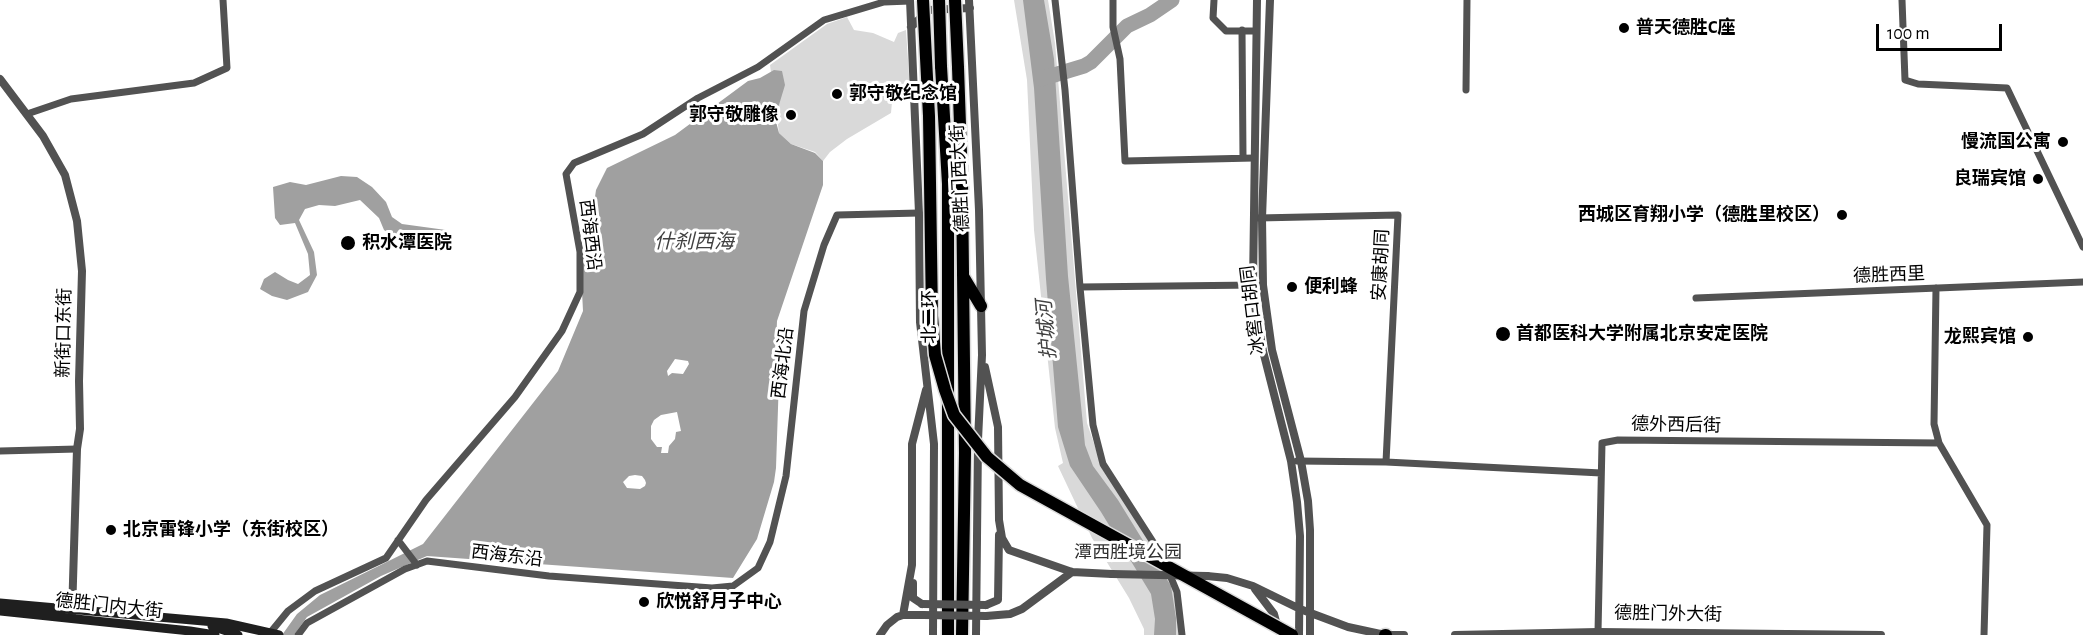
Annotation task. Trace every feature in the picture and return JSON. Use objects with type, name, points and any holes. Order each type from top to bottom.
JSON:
[{"type":"highway","name":"北二环","points":[[939,0],[948,184],[948,635]]},
{"type":"highway","name":"北二环","points":[[955,0],[963,276],[965,453],[962,635]]},
{"type":"highway","points":[[926,5],[932,316],[935,355],[954,415],[987,457],[1020,485],[1292,635]]},
{"type":"highway","points":[[935,286],[948,254]]},
{"type":"highway","points":[[963,276],[981,306]]},
{"type":"main road","name":"德胜门内大街","points":[[0,603],[215,635]]},
{"type":"main road","name":"德胜门内大街","points":[[0,611],[190,619],[226,623],[275,634]]},
{"type":"main road","name":"德胜门内大街","points":[[190,619],[238,635]]},
{"type":"street","points":[[27,114],[71,99],[194,83],[227,68],[223,0]]},
{"type":"street","name":"德胜门西大街","points":[[910,0],[920,213],[920,322],[934,444],[933,635]]},
{"type":"street","name":"西海西沿","points":[[275,634],[288,611],[306,597],[386,558],[400,543],[426,500],[515,397],[562,331],[580,292],[580,252],[566,174],[574,163],[643,134],[698,98],[758,66],[825,20],[884,2],[910,0]]},
{"type":"street","name":"德胜门西大街","points":[[922,346],[935,286],[934,113],[926,5],[929,0]]},
{"type":"street","points":[[1055,0],[1065,90],[1093,425],[1101,458],[1162,556],[1177,592],[1182,635]]},
{"type":"street","points":[[1113,0],[1113,27],[1120,59],[1125,161],[1254,158]]},
{"type":"street","points":[[1214,0],[1213,18],[1226,31],[1256,31]]},
{"type":"street","name":"冰窖口胡同","points":[[1257,0],[1254,158],[1258,285],[1256,313],[1263,351],[1291,461],[1300,536],[1299,635]]},
{"type":"street","name":"冰窖口胡同","points":[[1257,218],[1270,0]]},
{"type":"street","points":[[1466,90],[1467,0]]},
{"type":"street","points":[[1902,0],[1905,80],[1918,84],[2007,88],[2082,243]]},
{"type":"street","points":[[911,27],[926,5],[969,4]]},
{"type":"street","name":"德胜门西大街","points":[[969,4],[982,355]]},
{"type":"street","points":[[1242,30],[1243,157]]},
{"type":"street","name":"新街口东街","points":[[0,79],[43,136],[65,176],[77,221],[82,270],[80,429],[77,449],[72,614]]},
{"type":"street","name":"西海北沿","points":[[733,586],[758,568],[770,542],[786,476],[804,311],[824,245],[837,215],[920,213]]},
{"type":"street","name":"安康胡同","points":[[1257,218],[1398,215],[1386,462]]},
{"type":"street","name":"德胜西里","points":[[1696,298],[2083,282]]},
{"type":"street","points":[[1080,286],[1258,285]]},
{"type":"street","name":"冰窖口胡同","points":[[1258,285],[1272,350],[1301,461],[1308,501],[1310,635]]},
{"type":"street","points":[[1936,288],[1934,424],[1939,443],[1987,525],[1984,635]]},
{"type":"street","points":[[928,383],[912,444],[913,598],[922,604],[986,605],[998,600],[998,428],[982,355]]},
{"type":"street","points":[[976,635],[978,440],[982,355]]},
{"type":"street","name":"德外西后街","points":[[1598,632],[1602,443],[1610,440],[1939,443]]},
{"type":"street","points":[[0,451],[77,449]]},
{"type":"street","points":[[1291,461],[1386,462],[1601,473]]},
{"type":"street","points":[[999,520],[1002,538],[1009,550],[1072,572],[1227,578],[1253,586],[1300,609],[1348,627],[1385,635],[1404,635]]},
{"type":"street","points":[[400,543],[416,563]]},
{"type":"street","name":"西海东沿","points":[[298,635],[307,623],[416,563],[427,561],[549,576],[712,588],[733,586]]},
{"type":"street","points":[[903,615],[912,565]]},
{"type":"street","points":[[880,635],[887,625],[903,615],[1010,614],[1022,609],[1072,572]]},
{"type":"street","points":[[1253,586],[1274,614],[1280,635]]},
{"type":"street","points":[[1341,635],[1348,627]]},
{"type":"street","name":"德胜门外大街","points":[[1455,635],[1598,632],[1881,635]]},
{"type":"green space","name":"潭西胜境公园","points":[[1014,0],[1048,0],[1055,43],[1087,423],[1103,470],[1150,543],[1171,582],[1179,635],[1144,635],[1144,629],[1129,598],[1092,538],[1058,466],[1063,463],[1055,428],[1034,230],[1027,80]]},
{"type":"green space","points":[[847,17],[854,30],[873,33],[894,42],[898,33],[906,30],[910,90],[893,91],[891,113],[847,139],[830,152],[823,161],[815,152],[791,144],[779,133],[770,65],[827,24]]},
{"type":"water","name":"潭西胜境公园","points":[[1023,0],[1044,0],[1054,59],[1068,276],[1085,445],[1093,466],[1118,500],[1171,586],[1176,635],[1154,635],[1155,619],[1151,594],[1070,466],[1058,427],[1034,88]]},
{"type":"water","name":"什刹西海","points":[[774,70],[782,71],[785,85],[775,118],[779,133],[791,144],[815,153],[823,161],[823,185],[777,321],[776,346],[786,355],[784,369],[779,378],[774,482],[757,539],[733,578],[427,556],[381,576],[307,617],[294,635],[282,635],[297,614],[320,595],[423,544],[558,371],[583,311],[580,252],[591,225],[596,190],[607,168],[675,135],[748,81],[760,78]],"holes":[[[675,359],[688,361],[689,364],[683,374],[672,373],[668,376],[667,371]],[[677,412],[681,431],[676,432],[668,453],[661,453],[662,447],[657,447],[651,439],[651,426],[654,420],[661,415]],[[629,476],[642,476],[646,483],[645,486],[640,489],[627,488],[623,482]]]},
{"type":"water","points":[[341,176],[357,177],[372,187],[386,202],[392,217],[402,224],[446,230],[453,237],[454,249],[436,251],[422,240],[411,239],[401,234],[391,235],[384,230],[379,218],[360,200],[335,206],[319,205],[305,209],[299,220],[314,252],[317,275],[308,292],[287,300],[272,296],[260,289],[264,279],[275,272],[298,284],[310,275],[308,254],[295,223],[280,225],[275,218],[273,187],[290,182],[306,185]]},
{"type":"waterway","points":[[1041,79],[1091,62],[1127,26],[1150,15],[1172,0]]},
{"type":"place","name":"普天德胜C座","points":[[1624,28]]},
{"type":"place","name":"郭守敬纪念馆","points":[[837,94]]},
{"type":"place","name":"郭守敬雕像","points":[[791,115]]},
{"type":"place","name":"慢流国公寓","points":[[2063,142]]},
{"type":"place","name":"良瑞宾馆","points":[[2038,179]]},
{"type":"place","name":"西城区育翔小学（德胜里校区）","points":[[1842,215]]},
{"type":"place","name":"积水潭医院","points":[[348,243]]},
{"type":"place","name":"便利蜂","points":[[1292,287]]},
{"type":"place","name":"首都医科大学附属北京安定医院","points":[[1503,334]]},
{"type":"place","name":"龙熙宾馆","points":[[2028,337]]},
{"type":"place","name":"北京雷锋小学（东街校区）","points":[[111,530]]},
{"type":"place","name":"欣悦舒月子中心","points":[[644,602]]},
{"type":"water label","name":"护城河","points":[[1047,330]]}]
